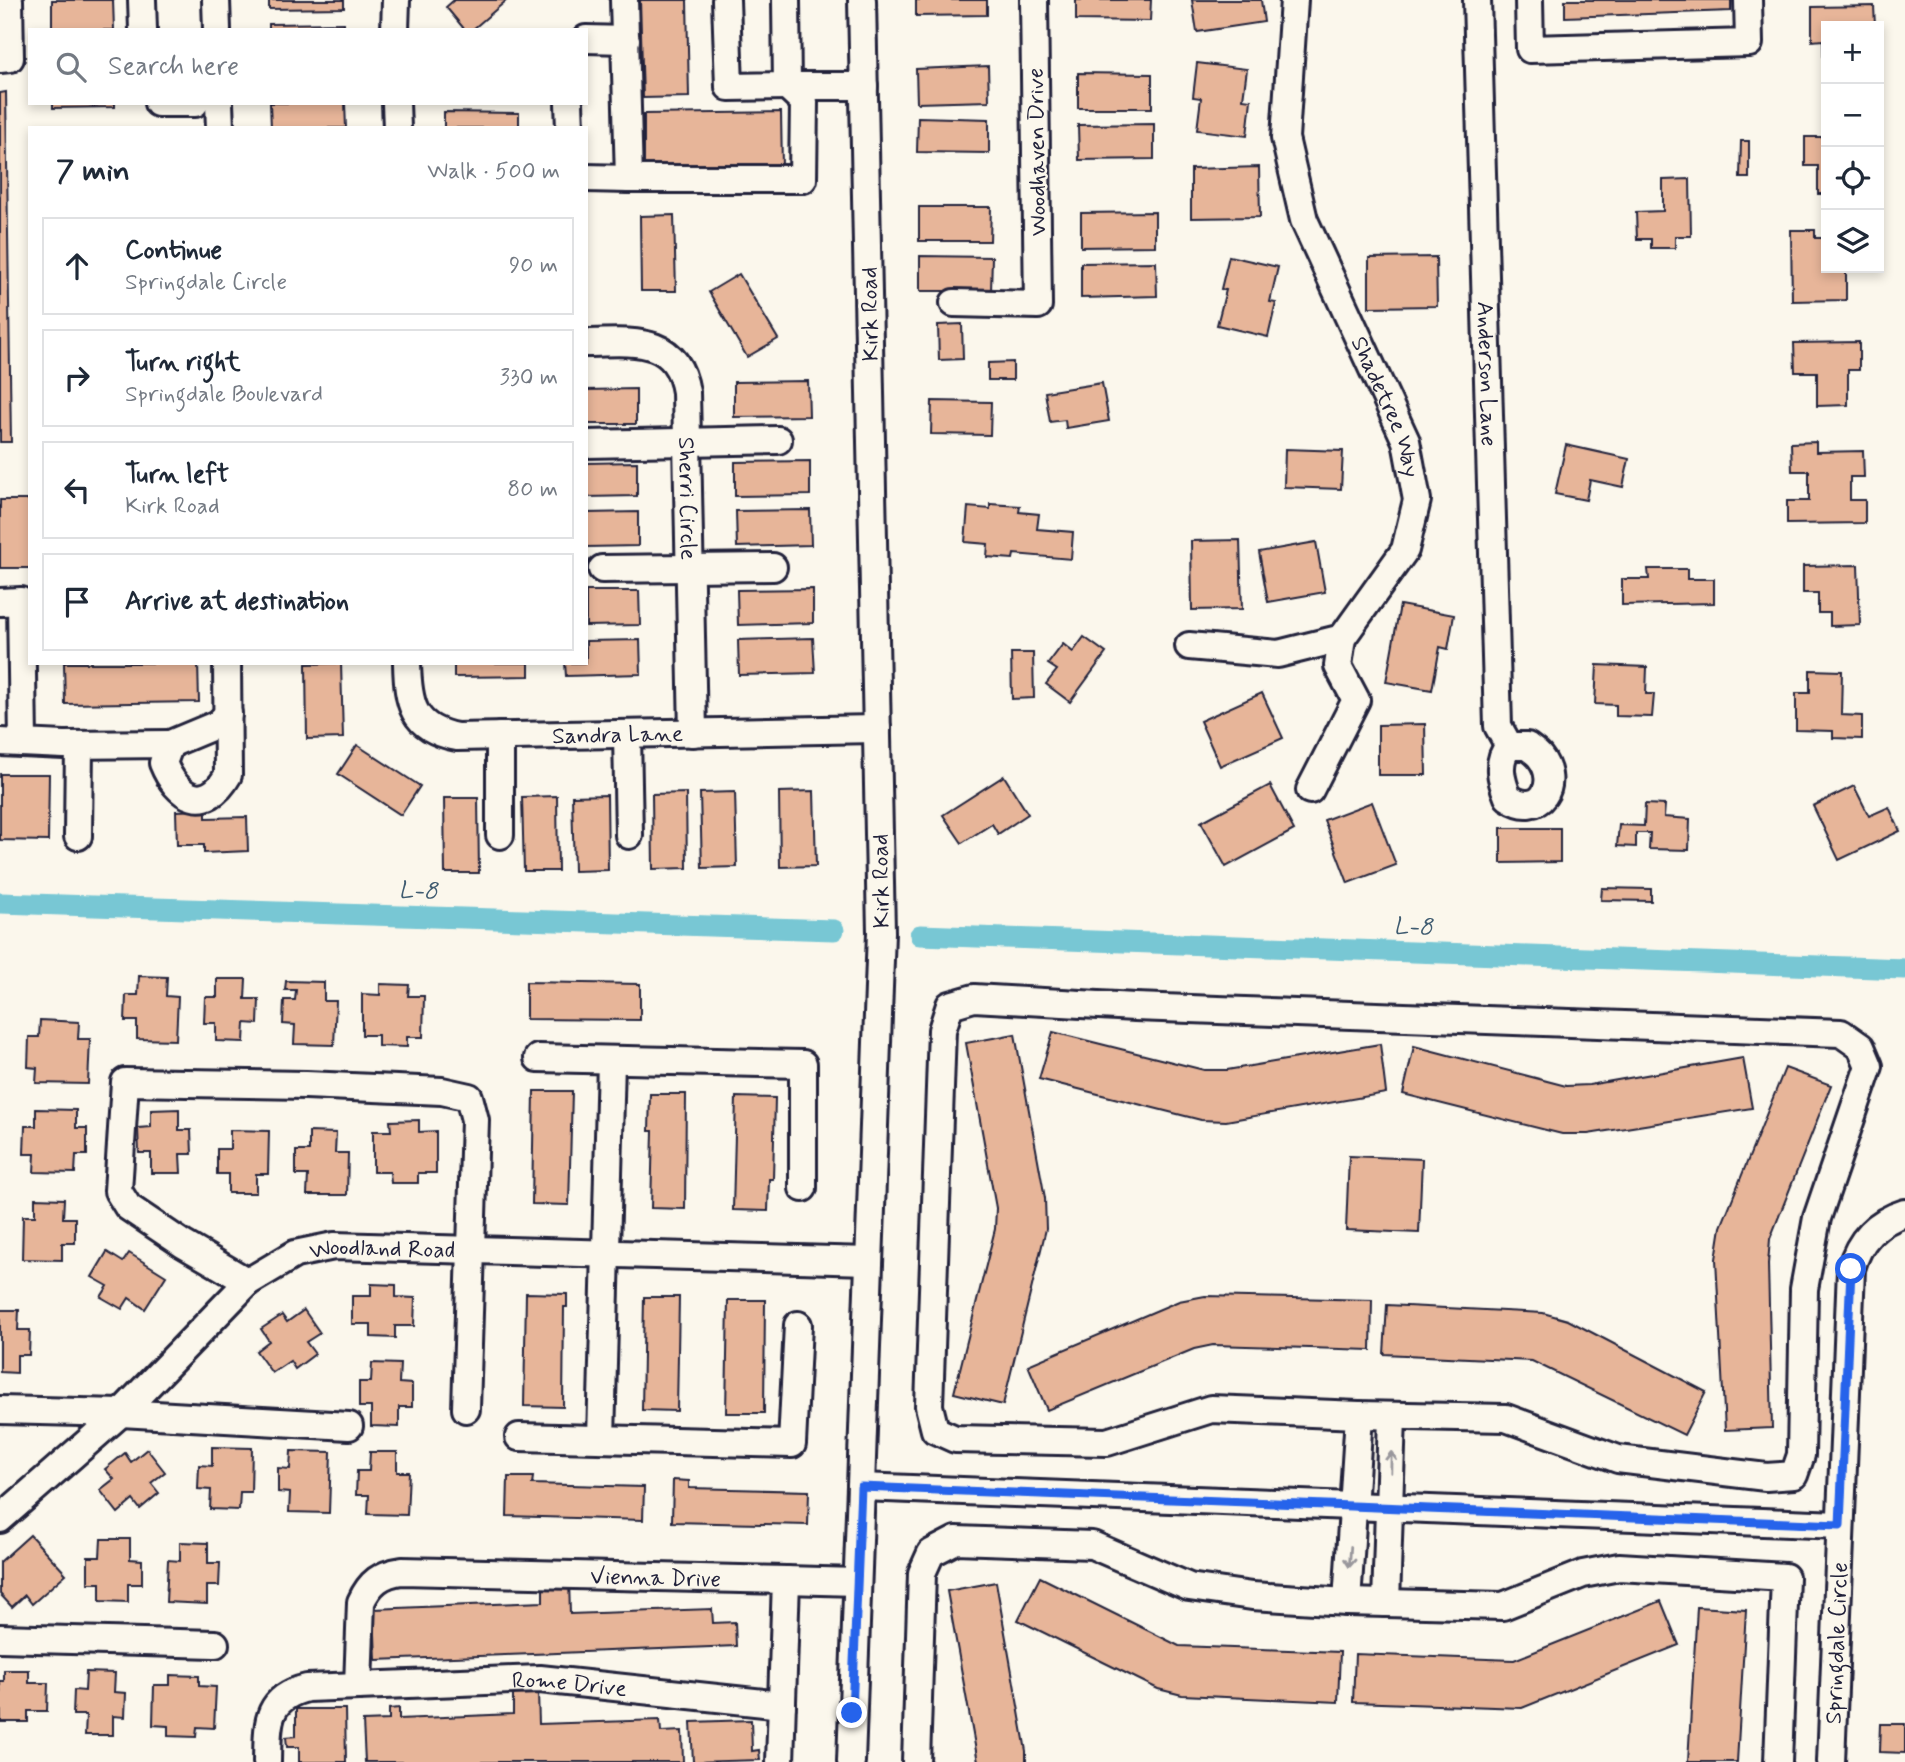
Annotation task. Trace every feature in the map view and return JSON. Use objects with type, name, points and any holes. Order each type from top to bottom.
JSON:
[{"type":"street","points":[[0,59],[10,58],[9,0]]},
{"type":"street","points":[[142,0],[144,28]]},
{"type":"street","points":[[216,0],[217,28]]},
{"type":"street","points":[[395,28],[396,0]]},
{"type":"street","points":[[625,0],[629,179]]},
{"type":"street","points":[[726,0],[729,88],[863,86]]},
{"type":"street","points":[[588,178],[803,179],[804,102],[787,86],[786,0]]},
{"type":"street","name":"Kirk Road","points":[[851,1762],[881,932],[862,0]]},
{"type":"street","name":"Woodhaven Drive","points":[[954,303],[1038,305],[1034,0]]},
{"type":"street","name":"Shadetree Way","points":[[1294,0],[1285,138],[1304,220],[1406,441],[1417,500],[1405,550],[1342,638]]},
{"type":"street","name":"Anderson Lane","points":[[1476,0],[1498,726],[1509,746]]},
{"type":"street","points":[[1529,0],[1530,49],[1749,43],[1748,0]]},
{"type":"street","points":[[588,39],[626,40]]},
{"type":"street","points":[[219,105],[220,126]]},
{"type":"street","points":[[397,105],[397,126]]},
{"type":"street","points":[[569,105],[570,126]]},
{"type":"street","name":"Sherri Circle","points":[[588,343],[637,343],[653,346],[666,353],[677,364],[684,377],[693,733]]},
{"type":"street","points":[[588,444],[778,440]]},
{"type":"street","points":[[602,569],[773,567]]},
{"type":"street","points":[[0,602],[21,601],[12,743],[170,744],[218,723],[228,714]]},
{"type":"street","points":[[1189,646],[1278,654],[1342,638],[1338,666],[1356,700],[1310,790]]},
{"type":"street","points":[[170,744],[163,762],[170,780],[179,791],[191,796],[207,796],[220,789],[228,775],[227,665]]},
{"type":"street","name":"Sandra Lane","points":[[407,665],[410,702],[417,716],[428,727],[457,737],[877,729]]},
{"type":"street","points":[[627,734],[629,835]]},
{"type":"street","points":[[500,736],[500,835]]},
{"type":"street","points":[[78,836],[79,745]]},
{"type":"street","points":[[974,998],[1135,1007],[1841,1033],[1861,1047],[1869,1066],[1817,1218],[1804,1289],[1801,1455],[1794,1475],[1766,1477],[1618,1459],[1506,1418],[1392,1416],[1211,1409],[1107,1442],[955,1439],[935,1430],[929,1406],[942,1030],[950,1005],[974,998]]},
{"type":"street","points":[[538,1058],[803,1064],[803,1188]]},
{"type":"street","points":[[601,1439],[611,1061]]},
{"type":"street","points":[[248,1282],[183,1244],[128,1207],[118,1191],[125,1082],[442,1091],[469,1097],[475,1120],[466,1409]]},
{"type":"street","name":"Springdale Circle","points":[[1831,1762],[1851,1269],[1855,1254],[1874,1229],[1905,1213]]},
{"type":"street","name":"Woodland Road","points":[[0,1519],[121,1413],[248,1282],[295,1254],[334,1245],[869,1261]]},
{"type":"street","points":[[519,1437],[792,1444],[798,1325]]},
{"type":"street","points":[[0,1410],[121,1413],[349,1426]]},
{"type":"street","points":[[1347,1602],[1359,1415]]},
{"type":"street","points":[[1386,1603],[1392,1416]]},
{"type":"street","points":[[861,1487],[1840,1525]]},
{"type":"street","points":[[916,1762],[922,1573],[931,1553],[956,1540],[1092,1545],[1189,1587],[1252,1596],[1347,1602],[1503,1606],[1583,1574],[1619,1567],[1784,1577],[1777,1762]]},
{"type":"street","name":"Vienna Drive","points":[[358,1686],[361,1602],[376,1579],[388,1573],[402,1571],[857,1582]]},
{"type":"street","points":[[780,1762],[786,1580]]},
{"type":"street","points":[[0,1638],[215,1644]]},
{"type":"street","name":"Rome Drive","points":[[267,1762],[268,1723],[272,1709],[293,1691],[307,1688],[540,1679],[782,1705]]},
{"type":"building","points":[[52,0],[113,0],[114,28],[52,28]]},
{"type":"building","points":[[269,0],[344,0],[344,8],[269,9]]},
{"type":"building","points":[[454,0],[507,0],[474,28],[463,28],[446,7]]},
{"type":"building","points":[[640,0],[687,0],[689,97],[643,98]]},
{"type":"building","points":[[916,0],[987,0],[987,15],[916,16]]},
{"type":"building","points":[[1076,0],[1151,0],[1150,21],[1076,20]]},
{"type":"building","points":[[1192,0],[1261,0],[1264,22],[1197,32]]},
{"type":"building","points":[[1565,0],[1731,0],[1731,11],[1565,17]]},
{"type":"building","points":[[1874,6],[1875,21],[1821,21],[1821,40],[1812,41],[1812,7]]},
{"type":"building","points":[[344,23],[344,28],[269,28],[269,24]]},
{"type":"building","points":[[1197,63],[1247,69],[1243,99],[1251,100],[1247,136],[1197,130],[1201,98],[1193,97]]},
{"type":"building","points":[[988,66],[989,101],[917,103],[916,69]]},
{"type":"building","points":[[1078,73],[1152,74],[1152,108],[1078,108]]},
{"type":"building","points":[[6,92],[11,442],[0,442],[0,93]]},
{"type":"building","points":[[53,105],[115,105],[115,107],[53,108]]},
{"type":"building","points":[[270,105],[345,105],[346,126],[271,126]]},
{"type":"building","points":[[444,112],[519,113],[519,126],[444,126]]},
{"type":"building","points":[[781,112],[782,168],[644,170],[644,114]]},
{"type":"building","points":[[918,117],[989,119],[989,153],[917,152]]},
{"type":"building","points":[[1154,124],[1154,159],[1079,160],[1078,125]]},
{"type":"building","points":[[1805,137],[1821,137],[1821,194],[1818,194],[1818,166],[1805,166]]},
{"type":"building","points":[[1741,141],[1749,141],[1749,178],[1740,178]]},
{"type":"building","points":[[1259,167],[1260,217],[1191,218],[1191,169]]},
{"type":"building","points":[[1690,179],[1691,236],[1675,236],[1675,248],[1651,248],[1651,239],[1637,239],[1636,212],[1663,211],[1663,180]]},
{"type":"building","points":[[919,207],[991,207],[990,241],[919,241]]},
{"type":"building","points":[[1155,212],[1155,246],[1081,247],[1081,213]]},
{"type":"building","points":[[674,215],[676,291],[641,291],[640,216]]},
{"type":"building","points":[[1791,230],[1815,230],[1815,238],[1821,238],[1821,273],[1846,273],[1846,300],[1792,301]]},
{"type":"building","points":[[920,256],[992,257],[991,291],[920,291]]},
{"type":"building","points":[[1229,256],[1278,267],[1270,302],[1276,303],[1268,337],[1217,325],[1226,290],[1221,289]]},
{"type":"building","points":[[1436,257],[1437,306],[1369,307],[1369,258]]},
{"type":"building","points":[[1156,262],[1157,296],[1081,298],[1081,263]]},
{"type":"building","points":[[739,274],[778,339],[747,357],[709,292]]},
{"type":"building","points":[[962,324],[963,359],[939,360],[938,325]]},
{"type":"building","points":[[1859,342],[1859,370],[1848,370],[1848,405],[1817,406],[1817,372],[1795,372],[1794,343]]},
{"type":"building","points":[[1013,362],[1013,380],[988,380],[988,363]]},
{"type":"building","points":[[808,381],[809,416],[734,417],[734,382]]},
{"type":"building","points":[[1102,383],[1109,421],[1066,428],[1065,420],[1050,422],[1045,392]]},
{"type":"building","points":[[636,389],[636,424],[588,424],[588,390]]},
{"type":"building","points":[[932,401],[991,402],[990,435],[931,434]]},
{"type":"building","points":[[1816,442],[1816,452],[1863,451],[1864,477],[1850,477],[1850,500],[1865,500],[1865,523],[1787,524],[1787,501],[1809,501],[1809,471],[1792,471],[1791,443]]},
{"type":"building","points":[[1566,445],[1629,459],[1623,487],[1590,480],[1586,500],[1555,494]]},
{"type":"building","points":[[1285,449],[1343,451],[1341,489],[1284,487]]},
{"type":"building","points":[[810,461],[810,495],[735,496],[735,462]]},
{"type":"building","points":[[637,462],[637,496],[588,497],[588,463]]},
{"type":"building","points":[[0,500],[28,500],[28,568],[0,568]]},
{"type":"building","points":[[990,504],[1020,506],[1019,512],[1039,514],[1037,529],[1073,532],[1071,559],[1014,554],[1013,559],[987,557],[988,544],[965,542],[968,507],[990,509]]},
{"type":"building","points":[[810,510],[811,545],[737,547],[736,511]]},
{"type":"building","points":[[638,512],[638,546],[588,547],[588,513]]},
{"type":"building","points":[[1240,540],[1242,609],[1192,610],[1191,541]]},
{"type":"building","points":[[1316,542],[1325,592],[1268,602],[1259,552]]},
{"type":"building","points":[[1858,565],[1860,625],[1830,626],[1830,613],[1818,613],[1818,593],[1803,593],[1803,566]]},
{"type":"building","points":[[1648,569],[1687,569],[1687,579],[1714,579],[1714,603],[1622,605],[1622,579],[1649,579]]},
{"type":"building","points":[[813,589],[813,623],[738,625],[737,590]]},
{"type":"building","points":[[588,591],[639,591],[640,625],[588,626]]},
{"type":"building","points":[[1400,605],[1454,615],[1448,649],[1440,647],[1432,690],[1386,682]]},
{"type":"building","points":[[1084,637],[1106,653],[1070,702],[1046,684],[1057,670],[1048,664],[1063,644],[1073,652]]},
{"type":"building","points":[[813,638],[815,673],[739,675],[738,640]]},
{"type":"building","points":[[640,640],[641,674],[566,676],[565,665],[588,665],[588,641]]},
{"type":"building","points":[[1011,653],[1033,653],[1034,698],[1012,699]]},
{"type":"building","points":[[64,665],[198,665],[199,702],[65,704]]},
{"type":"building","points":[[306,665],[341,665],[343,738],[307,739]]},
{"type":"building","points":[[454,665],[529,665],[529,676],[454,677]]},
{"type":"building","points":[[1597,665],[1647,667],[1646,694],[1654,694],[1652,717],[1616,716],[1616,705],[1595,704]]},
{"type":"building","points":[[1810,670],[1842,671],[1841,715],[1862,716],[1862,739],[1833,738],[1833,731],[1796,730],[1796,693],[1810,693]]},
{"type":"building","points":[[1262,693],[1283,738],[1220,766],[1200,721]]},
{"type":"building","points":[[1425,724],[1426,775],[1378,775],[1378,725]]},
{"type":"building","points":[[357,745],[420,786],[401,815],[338,774]]},
{"type":"building","points":[[0,774],[49,774],[48,841],[0,840]]},
{"type":"building","points":[[1004,776],[1028,814],[998,834],[992,824],[962,843],[943,815]]},
{"type":"building","points":[[1270,785],[1294,830],[1226,867],[1201,822]]},
{"type":"building","points":[[1854,786],[1869,816],[1889,807],[1900,831],[1839,860],[1813,806]]},
{"type":"building","points":[[814,791],[816,866],[780,867],[779,792]]},
{"type":"building","points":[[735,792],[737,867],[702,868],[700,793]]},
{"type":"building","points":[[686,793],[687,868],[653,869],[652,794]]},
{"type":"building","points":[[607,795],[608,870],[574,871],[572,796]]},
{"type":"building","points":[[557,796],[558,871],[524,871],[522,797]]},
{"type":"building","points":[[444,798],[478,798],[479,873],[445,873]]},
{"type":"building","points":[[1372,802],[1396,865],[1348,883],[1324,820]]},
{"type":"building","points":[[1645,804],[1665,805],[1664,817],[1690,819],[1689,850],[1649,849],[1650,833],[1636,833],[1636,847],[1617,846],[1619,825],[1644,826]]},
{"type":"building","points":[[206,810],[206,818],[247,817],[248,851],[204,853],[204,845],[177,845],[176,811]]},
{"type":"building","points":[[1501,828],[1560,828],[1560,862],[1501,863]]},
{"type":"building","points":[[1602,888],[1651,889],[1651,901],[1601,900]]},
{"type":"building","points":[[139,976],[167,977],[166,996],[178,997],[176,1040],[137,1039],[137,1021],[125,1021],[126,995],[138,995]]},
{"type":"building","points":[[217,979],[246,979],[245,999],[259,999],[258,1024],[245,1023],[244,1042],[216,1041],[216,1023],[204,1023],[205,997],[217,997]]},
{"type":"building","points":[[286,981],[324,982],[324,1001],[336,1001],[334,1045],[294,1044],[295,1025],[283,1024],[284,1000],[295,1000],[296,990],[285,990]]},
{"type":"building","points":[[526,982],[640,984],[640,1020],[526,1019]]},
{"type":"building","points":[[380,984],[409,985],[408,996],[424,996],[423,1037],[407,1037],[407,1047],[378,1046],[378,1035],[362,1035],[362,994],[380,995]]},
{"type":"building","points":[[40,1020],[79,1022],[78,1039],[90,1039],[88,1084],[36,1083],[37,1068],[28,1067],[29,1037],[39,1037]]},
{"type":"building","points":[[1053,1032],[1204,1070],[1227,1070],[1380,1044],[1386,1093],[1226,1121],[1201,1120],[1039,1079]]},
{"type":"building","points":[[1015,1034],[1045,1198],[1046,1229],[1003,1405],[954,1393],[995,1229],[996,1208],[966,1043]]},
{"type":"building","points":[[1414,1046],[1566,1086],[1589,1085],[1743,1058],[1752,1108],[1588,1134],[1562,1134],[1403,1094]]},
{"type":"building","points":[[1785,1068],[1831,1085],[1770,1239],[1768,1264],[1772,1428],[1725,1430],[1716,1259],[1721,1227]]},
{"type":"building","points":[[534,1091],[572,1091],[569,1205],[532,1204]]},
{"type":"building","points":[[650,1094],[686,1094],[685,1209],[651,1208],[653,1131],[649,1131]]},
{"type":"building","points":[[736,1097],[775,1098],[773,1179],[769,1179],[768,1211],[733,1210]]},
{"type":"building","points":[[36,1109],[76,1110],[76,1128],[87,1128],[87,1155],[76,1155],[75,1173],[34,1172],[35,1154],[24,1154],[25,1126],[36,1126]]},
{"type":"building","points":[[179,1109],[179,1130],[191,1130],[192,1154],[180,1154],[181,1173],[151,1173],[151,1153],[139,1153],[138,1128],[151,1127],[151,1110]]},
{"type":"building","points":[[419,1120],[419,1132],[436,1131],[436,1173],[418,1173],[418,1183],[391,1183],[390,1172],[373,1172],[373,1131],[391,1131],[390,1121]]},
{"type":"building","points":[[230,1130],[269,1131],[268,1174],[256,1174],[256,1193],[228,1193],[228,1174],[217,1174],[217,1149],[230,1149]]},
{"type":"building","points":[[309,1132],[336,1133],[335,1153],[348,1153],[347,1195],[307,1195],[308,1175],[296,1175],[296,1151],[309,1151]]},
{"type":"building","points":[[1349,1156],[1422,1159],[1419,1233],[1346,1230]]},
{"type":"building","points":[[35,1198],[64,1199],[63,1218],[75,1218],[75,1243],[62,1243],[62,1260],[22,1259],[23,1216],[35,1216]]},
{"type":"building","points":[[107,1252],[123,1262],[129,1253],[166,1276],[145,1309],[129,1298],[122,1309],[101,1297],[108,1286],[92,1277]]},
{"type":"building","points":[[371,1284],[396,1285],[396,1297],[415,1298],[414,1326],[395,1326],[395,1338],[371,1337],[371,1324],[352,1324],[352,1296],[371,1296]]},
{"type":"building","points":[[526,1293],[567,1294],[567,1307],[564,1307],[563,1407],[524,1406]]},
{"type":"building","points":[[1205,1296],[1372,1300],[1371,1350],[1213,1345],[1194,1349],[1047,1410],[1028,1365],[1179,1301]]},
{"type":"building","points":[[644,1297],[679,1297],[677,1411],[642,1410]]},
{"type":"building","points":[[728,1300],[765,1300],[764,1413],[726,1413]]},
{"type":"building","points":[[1387,1305],[1543,1313],[1568,1320],[1706,1392],[1684,1435],[1532,1361],[1384,1354]]},
{"type":"building","points":[[0,1310],[19,1310],[18,1330],[30,1330],[29,1355],[17,1355],[17,1373],[0,1372]]},
{"type":"building","points":[[304,1310],[320,1333],[306,1342],[315,1354],[295,1369],[290,1361],[272,1373],[256,1351],[269,1341],[261,1329],[282,1315],[287,1322]]},
{"type":"building","points":[[372,1363],[400,1364],[399,1383],[412,1384],[412,1407],[399,1407],[399,1427],[371,1426],[371,1407],[359,1407],[359,1382],[371,1382]]},
{"type":"building","points":[[212,1447],[252,1448],[251,1492],[240,1492],[239,1510],[210,1509],[211,1490],[198,1489],[199,1465],[212,1466]]},
{"type":"building","points":[[147,1449],[165,1472],[151,1483],[159,1493],[140,1509],[133,1500],[118,1513],[100,1490],[114,1479],[105,1469],[125,1453],[131,1462]]},
{"type":"building","points":[[291,1451],[331,1452],[329,1513],[289,1512],[290,1493],[278,1492],[278,1468],[290,1469]]},
{"type":"building","points":[[370,1452],[397,1452],[397,1472],[409,1472],[407,1515],[368,1514],[369,1495],[356,1495],[357,1471],[369,1471]]},
{"type":"building","points":[[508,1477],[533,1477],[532,1484],[644,1487],[643,1520],[507,1516]]},
{"type":"building","points":[[673,1480],[689,1481],[689,1488],[809,1491],[808,1525],[672,1522]]},
{"type":"building","points":[[30,1535],[66,1574],[32,1604],[25,1595],[12,1607],[0,1594],[0,1562]]},
{"type":"building","points":[[101,1539],[130,1539],[130,1559],[142,1560],[142,1584],[128,1584],[128,1602],[100,1601],[100,1583],[88,1583],[88,1557],[100,1557]]},
{"type":"building","points":[[180,1542],[208,1543],[208,1563],[220,1563],[219,1586],[207,1586],[207,1604],[166,1602],[168,1560],[180,1561]]},
{"type":"building","points":[[1040,1577],[1179,1646],[1340,1652],[1338,1702],[1182,1695],[1158,1689],[1018,1620]]},
{"type":"building","points":[[569,1580],[570,1614],[712,1609],[713,1623],[735,1622],[736,1646],[376,1660],[374,1609],[543,1602],[543,1581]]},
{"type":"building","points":[[996,1582],[1026,1762],[978,1762],[947,1591]]},
{"type":"building","points":[[1661,1601],[1679,1645],[1522,1708],[1353,1702],[1355,1654],[1514,1660]]},
{"type":"building","points":[[1697,1607],[1746,1610],[1737,1762],[1688,1762]]},
{"type":"building","points":[[4,1670],[29,1670],[29,1683],[48,1683],[47,1711],[28,1711],[28,1722],[1,1722],[0,1681],[4,1681]]},
{"type":"building","points":[[86,1672],[115,1673],[114,1692],[126,1693],[125,1717],[113,1716],[113,1735],[85,1735],[86,1715],[73,1715],[74,1690],[85,1691]]},
{"type":"building","points":[[170,1675],[199,1676],[199,1686],[216,1687],[214,1728],[197,1727],[196,1737],[168,1736],[168,1726],[153,1725],[154,1685],[170,1685]]},
{"type":"building","points":[[538,1692],[539,1724],[660,1720],[661,1732],[682,1731],[683,1762],[365,1762],[363,1721],[389,1720],[389,1709],[399,1708],[399,1719],[513,1714],[513,1693]]},
{"type":"building","points":[[296,1709],[345,1709],[346,1762],[299,1762],[299,1747],[287,1747],[286,1737],[296,1736]]},
{"type":"building","points":[[751,1720],[752,1751],[759,1750],[760,1760],[693,1762],[691,1722]]},
{"type":"building","points":[[1880,1724],[1905,1724],[1905,1753],[1879,1752]]},
{"type":"waterway","name":"L-8","points":[[0,903],[834,930]]},
{"type":"waterway","name":"L-8","points":[[920,935],[1905,969]]},
{"type":"route","points":[[852,1713],[861,1487],[1840,1525],[1851,1269]]}]
